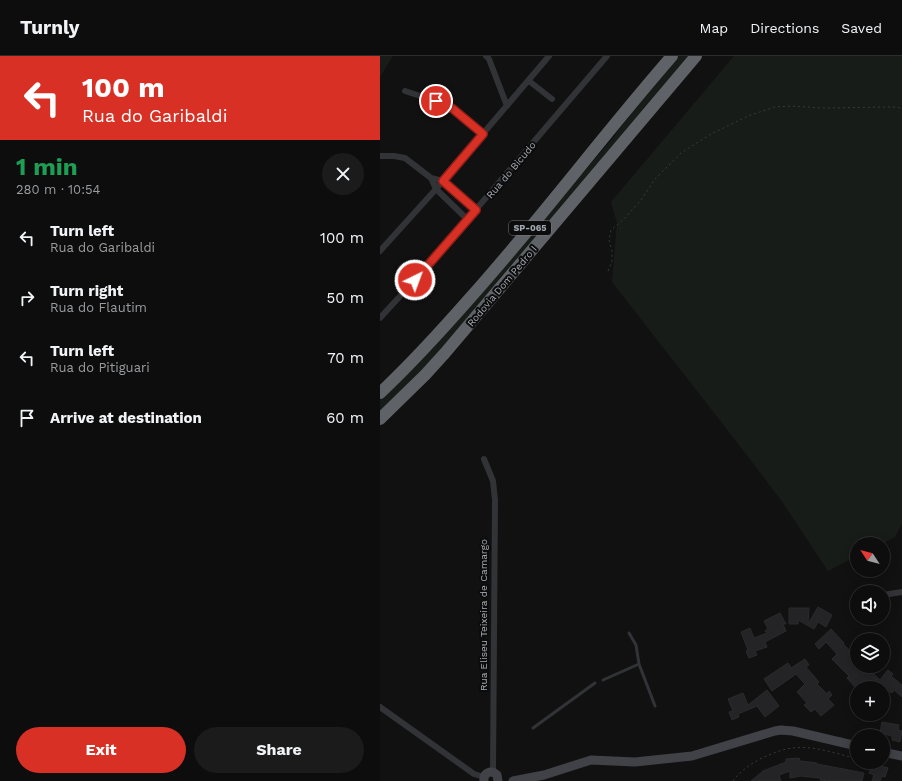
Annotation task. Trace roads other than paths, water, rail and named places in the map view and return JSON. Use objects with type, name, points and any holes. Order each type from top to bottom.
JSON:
[{"type":"highway","points":[[575,173],[620,107],[660,56]]},
{"type":"highway","name":"Rodovia Dom Pedro I","points":[[380,392],[427,347],[488,277],[645,86],[672,56]]},
{"type":"highway","name":"Rodovia Dom Pedro I","points":[[380,419],[445,353],[696,56]]},
{"type":"highway","points":[[625,141],[705,56]]},
{"type":"street","points":[[486,56],[489,59],[507,106]]},
{"type":"street","points":[[380,251],[443,181],[550,56]]},
{"type":"street","name":"Rua do Bicudo","points":[[380,318],[425,270],[607,56]]},
{"type":"street","points":[[529,81],[552,99]]},
{"type":"street","points":[[405,91],[436,101],[453,109],[483,134]]},
{"type":"street","points":[[380,156],[404,158],[431,178],[443,181],[476,210]]},
{"type":"street","points":[[431,178],[436,189],[468,220]]},
{"type":"street","name":"Rua Eliseu Teixeira de Camargo","points":[[484,459],[493,481],[495,500],[493,772]]},
{"type":"street","points":[[890,593],[902,592]]},
{"type":"street","points":[[380,707],[474,774],[484,779],[488,773],[493,772],[497,775],[498,781]]},
{"type":"street","points":[[513,781],[544,775],[591,760],[635,762],[692,756],[775,730],[793,731],[850,744]]},
{"type":"street","points":[[890,753],[902,756]]},
{"type":"lane","points":[[629,633],[636,645],[639,664],[655,706]]},
{"type":"lane","points":[[603,680],[639,664]]},
{"type":"lane","points":[[533,728],[595,683]]}]
